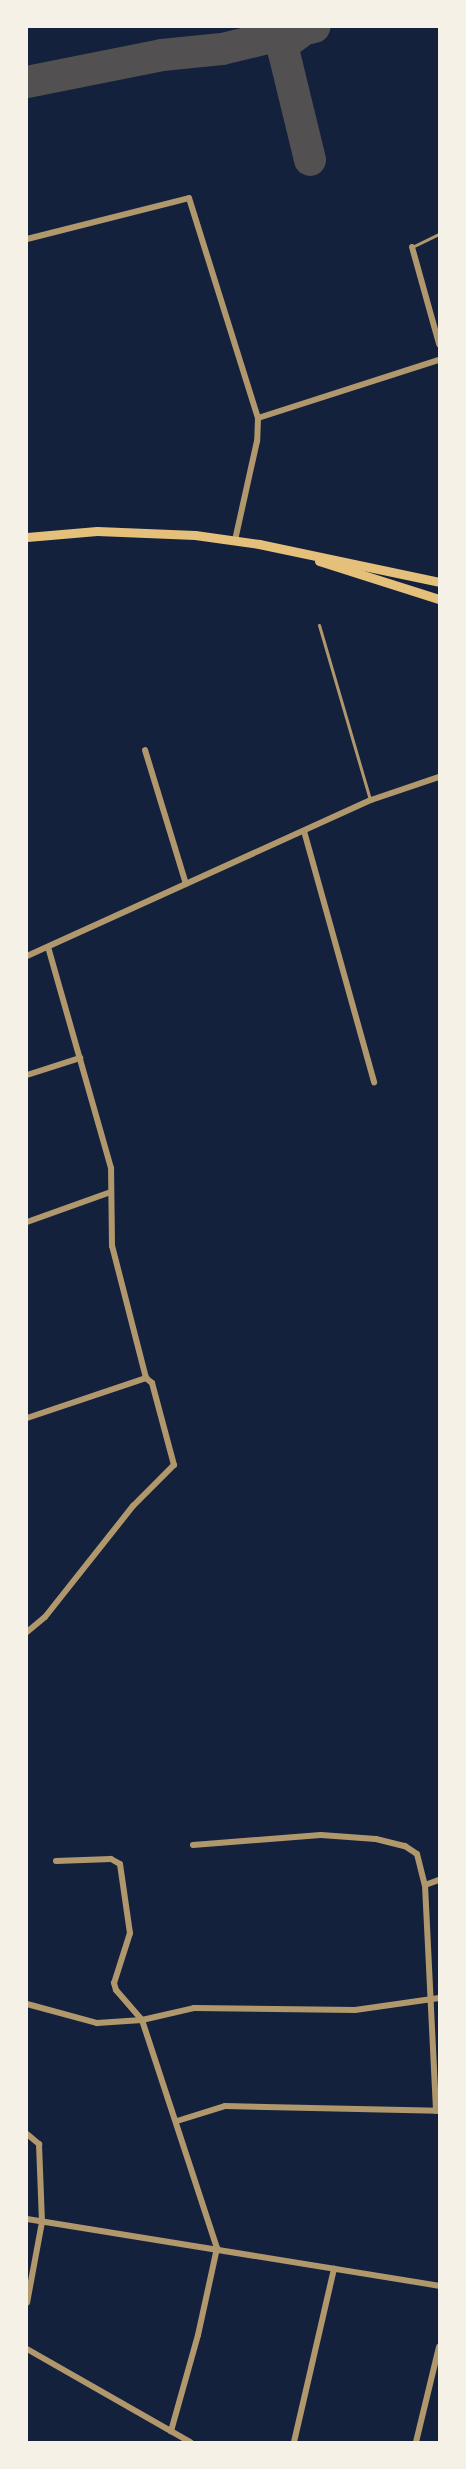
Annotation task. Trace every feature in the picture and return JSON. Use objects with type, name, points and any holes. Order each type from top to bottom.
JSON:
[{"type":"main road","points":[[27,537],[134,531],[235,540],[439,582]]},
{"type":"main road","points":[[291,551],[439,599]]},
{"type":"street","points":[[27,239],[189,198],[258,418],[257,441],[235,540]]},
{"type":"street","points":[[411,247],[439,344]]},
{"type":"street","points":[[258,418],[439,360]]},
{"type":"street","points":[[145,750],[186,884]]},
{"type":"street","points":[[27,956],[371,800],[439,777]]},
{"type":"street","points":[[304,831],[374,1082]]},
{"type":"street","points":[[27,1632],[45,1617],[133,1506],[167,1475],[174,1465],[152,1383],[146,1378],[112,1246],[111,1168],[48,947]]},
{"type":"street","points":[[27,1075],[80,1058]]},
{"type":"street","points":[[27,1222],[111,1192]]},
{"type":"street","points":[[27,1418],[146,1378]]},
{"type":"street","points":[[177,2121],[225,2106],[438,2111],[436,1998],[425,1885],[417,1854],[405,1846],[376,1839],[321,1835],[193,1845]]},
{"type":"street","points":[[56,1861],[111,1859],[120,1864],[130,1933],[114,1983],[116,1990],[142,2020],[217,2248],[198,2335],[171,2431]]},
{"type":"street","points":[[425,1885],[439,1880]]},
{"type":"street","points":[[27,2004],[97,2023],[142,2020],[194,2008],[355,2010],[436,1998]]},
{"type":"street","points":[[27,2134],[39,2144],[42,2222],[27,2303]]},
{"type":"street","points":[[27,2219],[217,2248],[439,2286]]},
{"type":"street","points":[[294,2442],[334,2269]]},
{"type":"street","points":[[416,2442],[439,2347]]},
{"type":"street","points":[[27,2349],[190,2442]]},
{"type":"lane","points":[[411,247],[439,234]]},
{"type":"lane","points":[[319,625],[371,800]]},
{"type":"taxiway","points":[[27,82],[162,55],[222,49],[314,27]]},
{"type":"taxiway","points":[[298,34],[285,43],[284,53],[310,160]]}]
